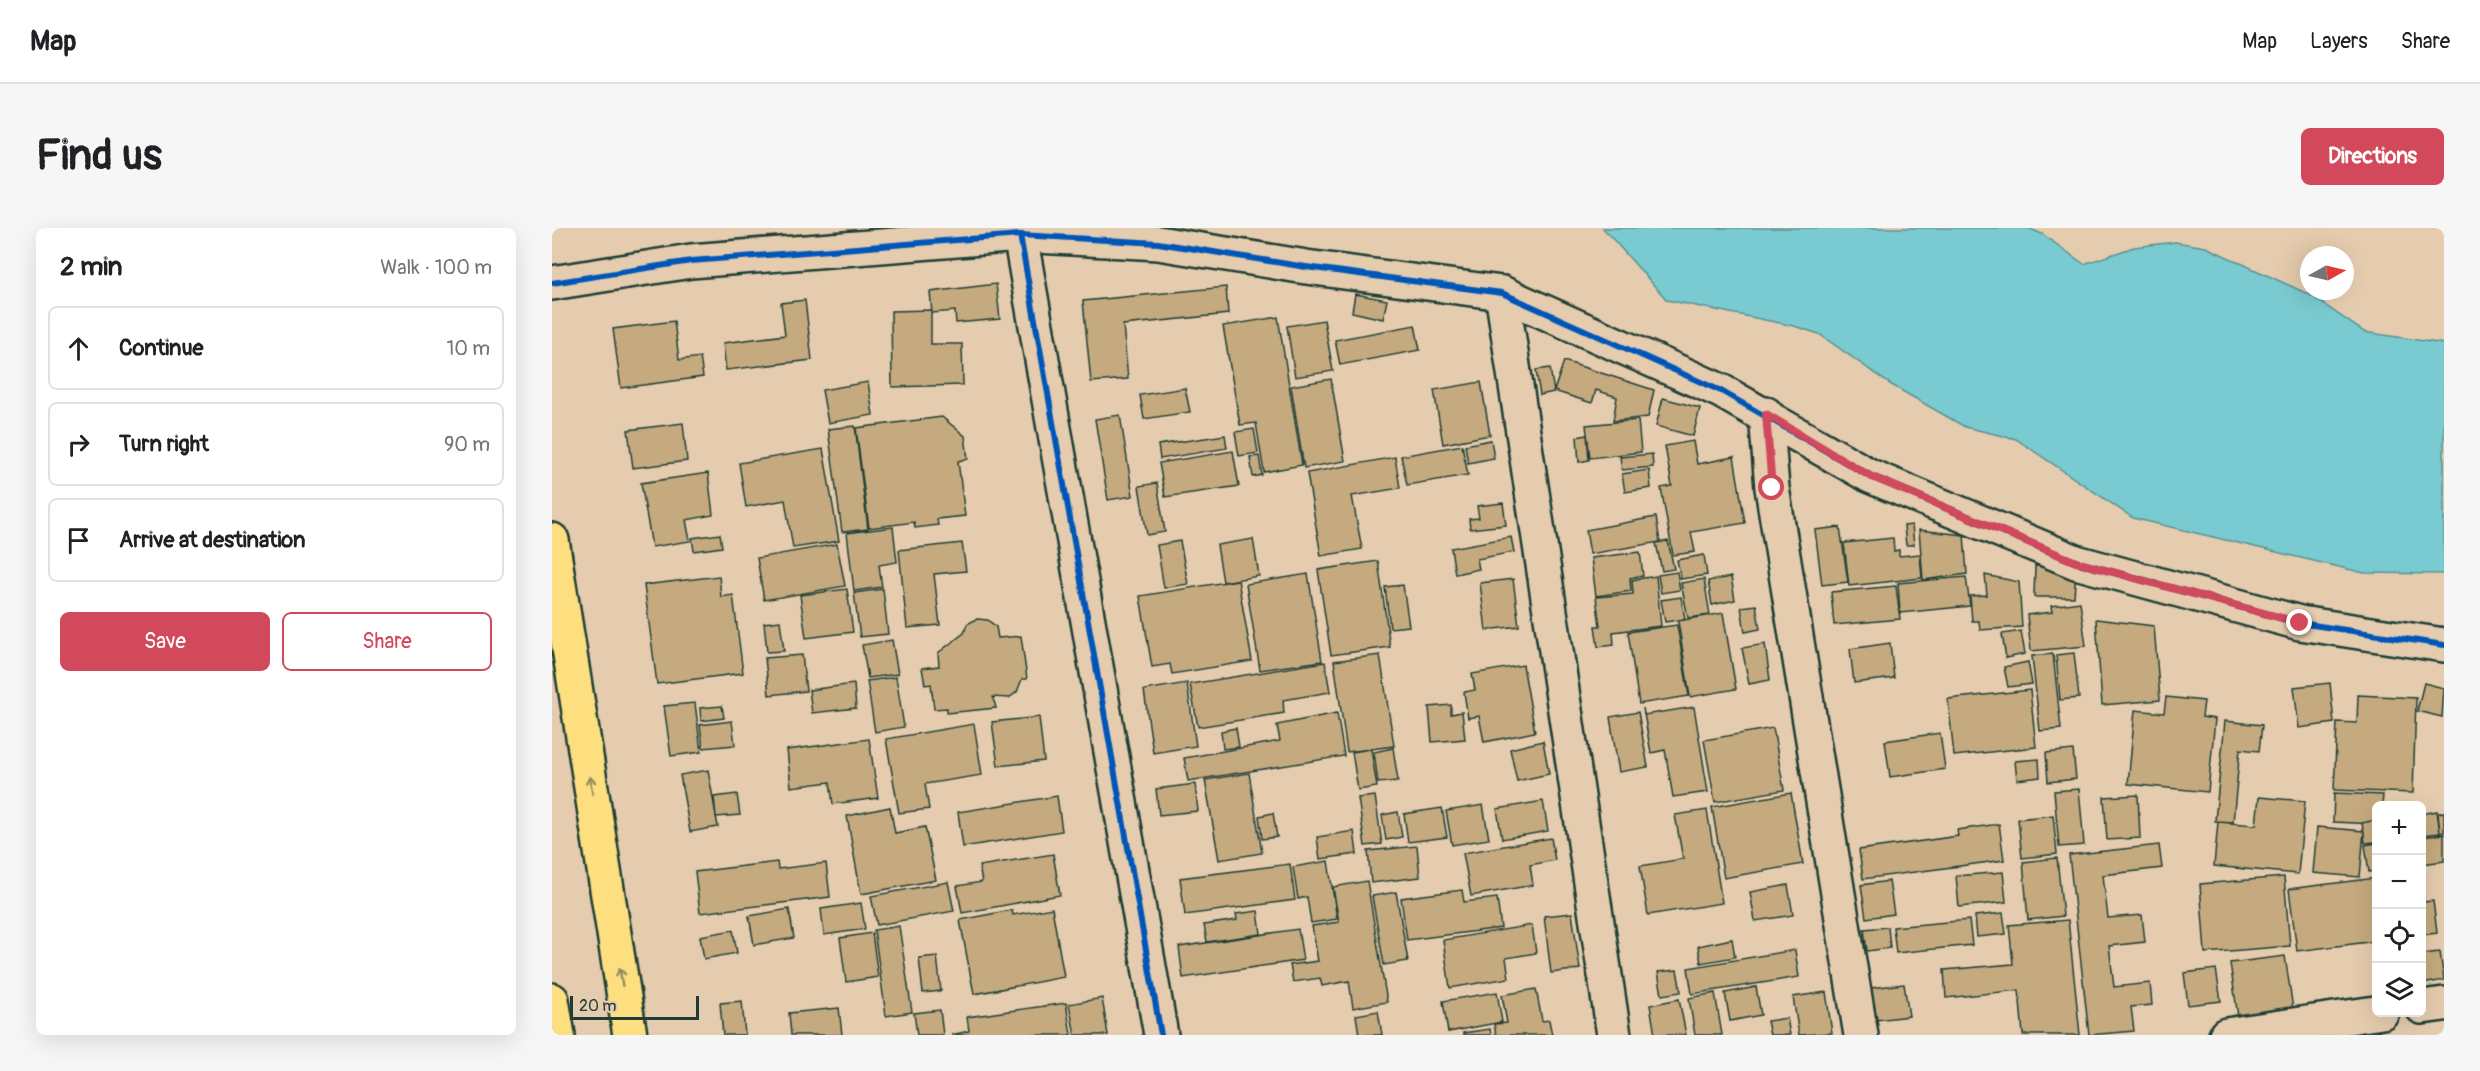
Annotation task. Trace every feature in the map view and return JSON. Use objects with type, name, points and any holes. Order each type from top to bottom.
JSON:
[{"type":"main road","points":[[552,540],[630,1035]]},
{"type":"main road","points":[[552,1000],[558,1035]]},
{"type":"street","points":[[552,283],[691,261],[1020,235],[1158,243],[1306,267],[1502,292],[1721,391],[1766,414],[1870,476],[2076,562],[2300,623],[2444,645]]},
{"type":"street","points":[[1020,235],[1161,1035]]},
{"type":"street","points":[[1502,292],[1614,1035]]},
{"type":"street","points":[[1766,414],[1772,488],[1861,1035]]},
{"type":"street","points":[[2426,1006],[2444,1004]]},
{"type":"street","points":[[2226,1035],[2372,1013]]},
{"type":"water","points":[[1603,228],[2028,228],[2042,234],[2084,264],[2134,247],[2175,242],[2206,247],[2300,290],[2300,300],[2317,300],[2364,332],[2444,344],[2444,574],[2364,573],[2133,518],[2016,439],[1965,427],[1890,384],[1819,334],[1794,326],[1667,300]]},
{"type":"building","points":[[996,284],[1000,319],[956,323],[955,311],[932,313],[930,292]]},
{"type":"building","points":[[1226,287],[1228,314],[1123,325],[1128,379],[1091,382],[1083,301]]},
{"type":"building","points":[[1355,294],[1387,300],[1383,319],[1352,312]]},
{"type":"building","points":[[805,300],[812,360],[726,370],[723,343],[785,335],[781,303]]},
{"type":"building","points":[[931,310],[931,344],[962,344],[963,385],[892,387],[891,311]]},
{"type":"building","points":[[1278,317],[1302,465],[1264,472],[1256,423],[1240,425],[1223,326]]},
{"type":"building","points":[[1324,320],[1333,371],[1295,377],[1287,326]]},
{"type":"building","points":[[674,321],[679,360],[700,357],[703,377],[621,388],[613,329]]},
{"type":"building","points":[[1415,325],[1420,350],[1340,365],[1335,340]]},
{"type":"building","points":[[1564,361],[1654,390],[1648,417],[1613,421],[1617,397],[1596,390],[1592,403],[1554,391]]},
{"type":"building","points":[[1550,368],[1554,392],[1540,395],[1536,370]]},
{"type":"building","points":[[1331,379],[1345,461],[1304,468],[1291,386]]},
{"type":"building","points":[[868,382],[873,415],[828,423],[822,390]]},
{"type":"building","points":[[1481,382],[1490,435],[1443,444],[1434,390]]},
{"type":"building","points":[[1185,388],[1190,412],[1144,419],[1140,395]]},
{"type":"building","points":[[1663,398],[1700,408],[1693,436],[1656,426]]},
{"type":"building","points":[[1120,415],[1133,496],[1108,500],[1095,419]]},
{"type":"building","points":[[942,417],[965,436],[968,459],[958,461],[965,516],[937,519],[938,525],[915,528],[914,522],[869,528],[856,428]]},
{"type":"building","points":[[1638,420],[1641,452],[1590,458],[1586,425]]},
{"type":"building","points":[[683,423],[687,461],[633,468],[628,430]]},
{"type":"building","points":[[855,426],[868,529],[842,532],[828,429]]},
{"type":"building","points":[[1254,429],[1258,453],[1239,456],[1235,432]]},
{"type":"building","points":[[1225,435],[1227,448],[1160,459],[1158,445]]},
{"type":"building","points":[[1587,435],[1589,460],[1579,462],[1577,437]]},
{"type":"building","points":[[1491,440],[1494,458],[1468,463],[1465,445]]},
{"type":"building","points":[[1693,441],[1697,464],[1734,457],[1745,523],[1691,532],[1695,552],[1673,555],[1661,488],[1672,486],[1665,446]]},
{"type":"building","points":[[1462,445],[1468,475],[1407,485],[1401,456]]},
{"type":"building","points":[[823,449],[839,541],[793,548],[785,500],[746,507],[739,463]]},
{"type":"building","points":[[1233,451],[1239,486],[1165,497],[1159,463]]},
{"type":"building","points":[[1652,454],[1653,467],[1622,470],[1620,457]]},
{"type":"building","points":[[1259,456],[1262,475],[1253,477],[1250,457]]},
{"type":"building","points":[[1395,457],[1400,488],[1352,496],[1362,549],[1321,556],[1307,473]]},
{"type":"building","points":[[1649,470],[1651,488],[1625,492],[1622,474]]},
{"type":"building","points":[[708,473],[713,515],[686,520],[690,541],[652,547],[641,483]]},
{"type":"building","points":[[1157,483],[1165,532],[1147,535],[1139,486]]},
{"type":"building","points":[[1503,503],[1506,525],[1470,529],[1469,519],[1479,518],[1477,506]]},
{"type":"building","points":[[1656,517],[1660,542],[1590,554],[1586,530]]},
{"type":"building","points":[[1912,525],[1914,545],[1906,545],[1904,526]]},
{"type":"building","points":[[893,527],[897,562],[879,565],[882,587],[854,591],[847,533]]},
{"type":"building","points":[[1840,527],[1848,582],[1822,585],[1815,530]]},
{"type":"building","points":[[1919,530],[1964,535],[1967,574],[1923,580]]},
{"type":"building","points":[[720,534],[722,547],[694,551],[692,538]]},
{"type":"building","points":[[1511,537],[1514,552],[1477,559],[1479,569],[1455,574],[1451,548]]},
{"type":"building","points":[[1893,538],[1894,551],[1899,550],[1899,556],[1920,554],[1922,578],[1849,586],[1844,543]]},
{"type":"building","points":[[1253,539],[1259,576],[1223,582],[1217,545]]},
{"type":"building","points":[[1180,541],[1188,584],[1164,588],[1157,545]]},
{"type":"building","points":[[1668,541],[1674,569],[1662,571],[1656,543]]},
{"type":"building","points":[[962,543],[966,571],[934,574],[940,625],[907,628],[899,550]]},
{"type":"building","points":[[837,544],[845,586],[764,600],[757,558]]},
{"type":"building","points":[[1640,552],[1643,576],[1630,578],[1631,591],[1596,596],[1591,558]]},
{"type":"building","points":[[1704,555],[1707,575],[1681,579],[1677,560]]},
{"type":"building","points":[[1378,561],[1390,647],[1331,655],[1318,570]]},
{"type":"building","points":[[2035,566],[2076,569],[2074,597],[2034,597]]},
{"type":"building","points":[[1677,572],[1680,590],[1661,593],[1658,575]]},
{"type":"building","points":[[1308,574],[1322,661],[1260,670],[1246,584]]},
{"type":"building","points":[[1985,575],[2019,582],[2022,627],[1980,630],[1979,621],[1972,621],[1970,596],[1987,595]]},
{"type":"building","points":[[719,576],[721,597],[733,595],[743,673],[657,684],[644,585]]},
{"type":"building","points":[[1656,576],[1661,626],[1613,632],[1614,645],[1598,647],[1595,626],[1600,626],[1596,597],[1633,594],[1632,580]]},
{"type":"building","points":[[1731,577],[1735,600],[1712,605],[1708,581]]},
{"type":"building","points":[[1966,577],[1970,606],[1900,613],[1898,583]]},
{"type":"building","points":[[1513,579],[1519,626],[1486,630],[1480,583]]},
{"type":"building","points":[[1704,579],[1710,615],[1688,618],[1681,583]]},
{"type":"building","points":[[1238,580],[1252,661],[1172,674],[1170,664],[1152,667],[1140,596]]},
{"type":"building","points":[[1403,585],[1409,626],[1390,628],[1385,587]]},
{"type":"building","points":[[1896,586],[1900,619],[1834,625],[1831,592]]},
{"type":"building","points":[[847,589],[853,632],[806,638],[800,595]]},
{"type":"building","points":[[883,589],[888,634],[860,637],[854,593]]},
{"type":"building","points":[[1681,597],[1685,619],[1665,622],[1661,600]]},
{"type":"building","points":[[2080,602],[2086,646],[2031,651],[2027,615],[2052,612],[2051,606]]},
{"type":"building","points":[[1756,605],[1760,629],[1745,632],[1741,607]]},
{"type":"building","points":[[1723,613],[1736,689],[1690,697],[1678,621]]},
{"type":"building","points":[[977,619],[988,620],[996,627],[998,638],[1021,636],[1027,679],[1022,679],[1017,692],[1009,698],[993,697],[996,708],[947,713],[947,708],[934,709],[931,684],[925,685],[922,668],[939,666],[938,653],[964,633],[967,624]]},
{"type":"building","points":[[2096,619],[2154,626],[2160,700],[2102,705]]},
{"type":"building","points":[[780,621],[784,651],[767,652],[764,623]]},
{"type":"building","points":[[1677,625],[1689,696],[1639,704],[1628,632]]},
{"type":"building","points":[[2021,631],[2025,654],[2006,658],[2002,634]]},
{"type":"building","points":[[892,640],[898,674],[868,678],[862,645]]},
{"type":"building","points":[[1890,643],[1894,678],[1854,683],[1850,649]]},
{"type":"building","points":[[1765,644],[1770,680],[1749,684],[1742,648]]},
{"type":"building","points":[[2074,653],[2079,698],[2060,700],[2056,655]]},
{"type":"building","points":[[2053,654],[2061,729],[2040,731],[2032,656]]},
{"type":"building","points":[[802,655],[806,691],[769,695],[765,658]]},
{"type":"building","points":[[1380,655],[1394,746],[1347,752],[1334,661]]},
{"type":"building","points":[[1325,662],[1330,692],[1283,700],[1284,713],[1198,727],[1190,684]]},
{"type":"building","points":[[2028,662],[2032,684],[2008,687],[2004,667]]},
{"type":"building","points":[[1523,665],[1535,732],[1484,742],[1479,716],[1468,718],[1464,692],[1475,690],[1472,674]]},
{"type":"building","points":[[896,677],[904,727],[875,732],[867,681]]},
{"type":"building","points":[[1187,683],[1196,746],[1153,753],[1144,690]]},
{"type":"building","points":[[2330,683],[2334,723],[2299,728],[2294,687]]},
{"type":"building","points":[[2424,683],[2444,688],[2442,717],[2417,711]]},
{"type":"building","points":[[854,684],[856,708],[812,713],[809,690]]},
{"type":"building","points":[[2030,690],[2036,747],[1954,756],[1948,699]]},
{"type":"building","points":[[2358,695],[2416,698],[2413,793],[2334,790],[2337,722],[2357,723]]},
{"type":"building","points":[[2166,697],[2204,701],[2202,717],[2215,719],[2208,792],[2128,784],[2135,710],[2164,713]]},
{"type":"building","points":[[695,703],[701,752],[671,756],[664,706]]},
{"type":"building","points":[[1451,705],[1451,714],[1462,712],[1465,739],[1432,742],[1429,707]]},
{"type":"building","points":[[722,706],[724,718],[701,721],[700,708]]},
{"type":"building","points":[[1694,707],[1708,792],[1673,797],[1665,750],[1651,753],[1644,715]]},
{"type":"building","points":[[1638,712],[1648,767],[1619,772],[1610,717]]},
{"type":"building","points":[[1337,713],[1344,756],[1188,781],[1184,758],[1280,741],[1277,725]]},
{"type":"building","points":[[1039,717],[1044,761],[998,766],[992,722]]},
{"type":"building","points":[[732,721],[735,745],[703,748],[700,725]]},
{"type":"building","points":[[2225,721],[2262,725],[2259,751],[2240,749],[2233,822],[2215,821]]},
{"type":"building","points":[[974,724],[982,775],[925,784],[929,809],[899,813],[886,739]]},
{"type":"building","points":[[1236,728],[1239,747],[1223,749],[1221,731]]},
{"type":"building","points":[[1773,728],[1784,790],[1715,802],[1704,740]]},
{"type":"building","points":[[1940,733],[1945,769],[1890,777],[1885,741]]},
{"type":"building","points":[[869,739],[878,798],[833,804],[830,782],[791,787],[787,750]]},
{"type":"building","points":[[1543,741],[1549,774],[1517,781],[1510,749]]},
{"type":"building","points":[[1393,748],[1398,781],[1378,783],[1374,752]]},
{"type":"building","points":[[1371,749],[1377,787],[1358,790],[1352,752]]},
{"type":"building","points":[[2073,750],[2076,779],[2048,782],[2046,753]]},
{"type":"building","points":[[2039,759],[2040,777],[2017,780],[2015,761]]},
{"type":"building","points":[[708,770],[718,827],[690,832],[680,775]]},
{"type":"building","points":[[1249,773],[1262,853],[1219,860],[1205,780]]},
{"type":"building","points":[[1195,784],[1198,811],[1159,815],[1156,789]]},
{"type":"building","points":[[2079,789],[2084,845],[2059,847],[2054,791]]},
{"type":"building","points":[[1791,793],[1803,864],[1724,878],[1712,807]]},
{"type":"building","points":[[2334,793],[2383,795],[2382,801],[2372,801],[2372,824],[2333,822]]},
{"type":"building","points":[[737,794],[740,815],[716,817],[714,797]]},
{"type":"building","points":[[2138,795],[2140,838],[2107,840],[2104,797]]},
{"type":"building","points":[[1057,796],[1062,831],[963,847],[958,812]]},
{"type":"building","points":[[1375,796],[1382,844],[1365,846],[1358,798]]},
{"type":"building","points":[[2259,797],[2305,801],[2298,874],[2214,866],[2218,822],[2256,825]]},
{"type":"building","points":[[1543,801],[1548,831],[1502,839],[1497,809]]},
{"type":"building","points":[[1483,805],[1489,839],[1452,845],[1446,811]]},
{"type":"building","points":[[890,807],[895,833],[925,827],[936,880],[861,894],[847,816]]},
{"type":"building","points":[[1442,808],[1447,837],[1408,842],[1404,814]]},
{"type":"building","points":[[1707,810],[1722,903],[1648,915],[1640,866],[1683,859],[1675,815]]},
{"type":"building","points":[[2437,811],[2440,833],[2426,835],[2426,813]]},
{"type":"building","points":[[1398,812],[1402,837],[1386,840],[1382,815]]},
{"type":"building","points":[[2444,812],[2444,832],[2440,833],[2438,813]]},
{"type":"building","points":[[1273,813],[1277,837],[1262,839],[1259,816]]},
{"type":"building","points":[[2053,815],[2057,854],[2022,858],[2018,819]]},
{"type":"building","points":[[2372,821],[2372,842],[2365,843],[2362,823]]},
{"type":"building","points":[[1999,824],[2004,860],[1863,879],[1859,850],[1958,836],[1957,830]]},
{"type":"building","points":[[2317,827],[2364,831],[2360,877],[2313,873]]},
{"type":"building","points":[[1354,831],[1357,854],[1320,859],[1317,837]]},
{"type":"building","points":[[2444,834],[2444,861],[2426,863],[2426,836]]},
{"type":"building","points":[[1551,838],[1555,860],[1530,865],[1533,885],[1471,896],[1463,853]]},
{"type":"building","points":[[2372,844],[2372,872],[2369,872],[2365,845]]},
{"type":"building","points":[[2159,845],[2162,868],[2103,875],[2108,918],[2142,915],[2145,942],[2109,946],[2114,987],[2150,983],[2152,1005],[2131,1007],[2134,1031],[2089,1035],[2069,855]]},
{"type":"building","points":[[1417,846],[1420,877],[1371,883],[1368,851]]},
{"type":"building","points":[[1053,854],[1060,895],[962,913],[957,886],[982,882],[979,866]]},
{"type":"building","points":[[2057,858],[2063,916],[2028,920],[2023,862]]},
{"type":"building","points":[[1328,861],[1337,919],[1311,923],[1307,897],[1298,899],[1293,867]]},
{"type":"building","points":[[777,862],[778,869],[826,863],[830,897],[700,913],[695,872]]},
{"type":"building","points":[[1290,864],[1295,900],[1185,915],[1180,878]]},
{"type":"building","points":[[2003,872],[2006,902],[1959,907],[1956,876]]},
{"type":"building","points":[[2284,877],[2290,946],[2205,953],[2200,884]]},
{"type":"building","points":[[2372,879],[2372,942],[2297,951],[2289,889]]},
{"type":"building","points":[[1367,881],[1387,1002],[1353,1008],[1349,981],[1322,986],[1320,978],[1293,982],[1290,965],[1318,961],[1312,926],[1339,922],[1333,887]]},
{"type":"building","points":[[1889,881],[1894,914],[1866,918],[1861,885]]},
{"type":"building","points":[[948,882],[954,911],[877,925],[871,896]]},
{"type":"building","points":[[1788,885],[1793,915],[1755,921],[1750,892]]},
{"type":"building","points":[[1462,890],[1464,902],[1497,898],[1501,928],[1407,940],[1401,898]]},
{"type":"building","points":[[1396,892],[1408,961],[1384,965],[1372,896]]},
{"type":"building","points":[[2433,901],[2437,933],[2426,934],[2426,902]]},
{"type":"building","points":[[861,903],[865,929],[824,935],[821,909]]},
{"type":"building","points":[[1052,908],[1064,977],[974,994],[960,920],[1012,910],[1013,915]]},
{"type":"building","points":[[789,909],[794,938],[754,945],[749,916]]},
{"type":"building","points":[[1258,911],[1261,934],[1207,942],[1204,925],[1237,920],[1236,914]]},
{"type":"building","points":[[1572,913],[1580,969],[1551,973],[1544,916]]},
{"type":"building","points":[[2003,913],[2006,934],[1977,937],[1975,916]]},
{"type":"building","points":[[1969,920],[1972,945],[1896,953],[1893,927]]},
{"type":"building","points":[[2068,920],[2080,1035],[2023,1035],[2019,990],[1946,998],[1944,970],[2013,964],[2009,925]]},
{"type":"building","points":[[1532,925],[1536,953],[1506,958],[1509,978],[1450,988],[1443,940]]},
{"type":"building","points":[[899,926],[912,1012],[886,1016],[874,930]]},
{"type":"building","points":[[1888,927],[1890,948],[1867,951],[1864,929]]},
{"type":"building","points":[[1298,929],[1303,960],[1183,978],[1179,947]]},
{"type":"building","points":[[733,930],[737,953],[704,959],[700,936]]},
{"type":"building","points":[[872,933],[878,977],[846,982],[840,938]]},
{"type":"building","points":[[1732,939],[1735,957],[1701,963],[1698,946]]},
{"type":"building","points":[[1795,950],[1799,977],[1692,994],[1688,968]]},
{"type":"building","points":[[2440,952],[2444,980],[2426,983],[2426,954]]},
{"type":"building","points":[[937,956],[941,991],[923,993],[919,958]]},
{"type":"building","points":[[2285,956],[2293,1009],[2238,1017],[2230,963]]},
{"type":"building","points":[[2216,969],[2221,1001],[2188,1005],[2184,973]]},
{"type":"building","points":[[1677,970],[1681,992],[1662,995],[1658,972]]},
{"type":"building","points":[[1904,984],[1909,1016],[1876,1020],[1871,988]]},
{"type":"building","points":[[1756,987],[1761,1015],[1730,1021],[1725,993]]},
{"type":"building","points":[[1536,989],[1542,1021],[1549,1020],[1552,1035],[1496,1035],[1494,1024],[1507,1023],[1502,995]]},
{"type":"building","points":[[1497,992],[1502,1022],[1448,1032],[1443,1001]]},
{"type":"building","points":[[1826,992],[1832,1033],[1799,1035],[1793,997]]},
{"type":"building","points":[[1715,993],[1722,1035],[1695,1035],[1689,998]]},
{"type":"building","points":[[1102,998],[1108,1035],[1075,1035],[1069,1004]]},
{"type":"building","points":[[1679,999],[1686,1035],[1655,1035],[1650,1005]]},
{"type":"building","points":[[742,1001],[745,1035],[723,1035],[720,1003]]},
{"type":"building","points":[[1066,1003],[1071,1035],[951,1035],[969,1031],[967,1017]]},
{"type":"building","points":[[839,1008],[842,1035],[791,1035],[789,1013]]},
{"type":"building","points":[[940,1010],[943,1035],[917,1035],[914,1013]]},
{"type":"building","points":[[1378,1011],[1382,1035],[1359,1035],[1356,1015]]},
{"type":"building","points":[[1787,1018],[1790,1035],[1770,1035],[1767,1021]]},
{"type":"building","points":[[1490,1029],[1491,1035],[1463,1035],[1463,1033]]},
{"type":"cycle path","points":[[1020,235],[1161,1035]]},
{"type":"cycle path","points":[[552,283],[691,261],[1020,235],[1158,243],[1306,267],[1502,293],[1721,391],[1870,476],[2076,562],[2300,623],[2444,645]]},
{"type":"route","points":[[1772,488],[1766,414],[1870,476],[2076,562],[2300,623]]}]
